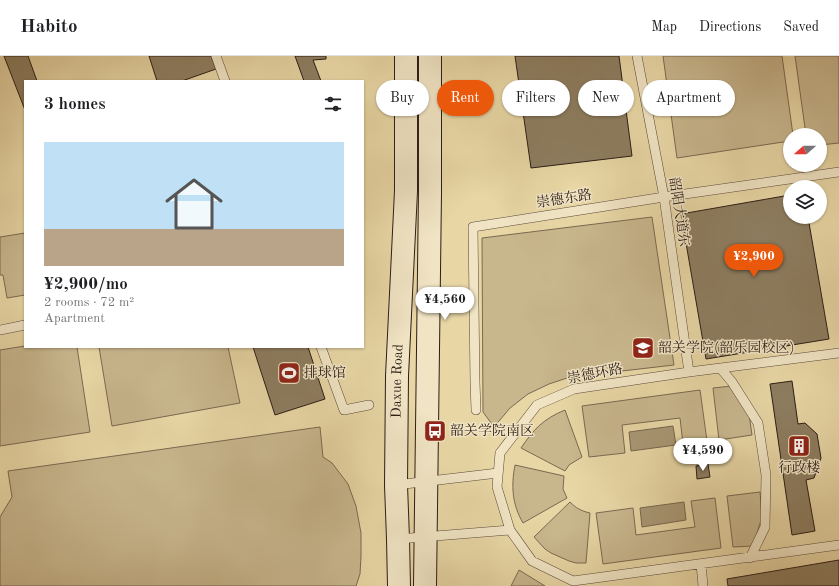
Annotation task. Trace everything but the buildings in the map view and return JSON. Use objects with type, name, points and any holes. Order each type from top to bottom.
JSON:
[{"type":"main road","name":"Daxue Road","points":[[399,586],[396,485],[397,376],[406,191],[406,56]]},
{"type":"main road","points":[[425,586],[430,192],[430,56]]},
{"type":"lane","points":[[216,56],[225,80]]},
{"type":"lane","name":"韶阳大道东","points":[[637,56],[664,197],[689,372]]},
{"type":"lane","name":"崇德东路","points":[[476,410],[470,382],[473,227],[664,197],[839,172]]},
{"type":"lane","points":[[0,330],[24,325]]},
{"type":"lane","points":[[321,348],[344,410],[369,405]]},
{"type":"lane","name":"崇德环路","points":[[839,353],[689,372],[574,389],[537,405],[500,453],[497,487],[510,530],[532,561],[572,581],[839,545]]},
{"type":"lane","points":[[720,369],[732,382],[758,423],[766,475],[765,527],[750,558]]},
{"type":"lane","points":[[396,485],[498,474]]},
{"type":"lane","points":[[398,539],[510,530]]},
{"type":"lane","points":[[701,564],[703,586]]},
{"type":"shaded area","points":[[663,56],[782,56],[792,128],[783,128],[783,142],[677,158],[671,116],[735,116],[735,80],[666,80]]},
{"type":"shaded area","points":[[795,56],[839,56],[839,143],[827,144],[827,128],[805,128]]},
{"type":"shaded area","points":[[652,217],[674,365],[570,377],[549,384],[528,394],[510,408],[494,427],[483,412],[482,238]]},
{"type":"shaded area","points":[[24,233],[24,295],[7,298],[3,275],[0,275],[0,237]]},
{"type":"shaded area","points":[[24,346],[24,348],[77,348],[90,432],[0,446],[0,350]]},
{"type":"shaded area","points":[[99,348],[228,348],[240,403],[112,426]]},
{"type":"shaded area","points":[[732,386],[749,414],[752,435],[719,440],[713,388]]},
{"type":"shaded area","points":[[700,390],[707,441],[683,444],[680,418],[622,425],[625,453],[589,457],[582,406]]},
{"type":"shaded area","points":[[565,410],[582,457],[569,465],[565,471],[521,448],[530,435],[540,425],[557,413]]},
{"type":"shaded area","points":[[673,426],[676,445],[631,451],[629,432]]},
{"type":"shaded area","points":[[320,427],[323,457],[332,463],[348,484],[356,506],[361,533],[361,556],[360,574],[356,586],[0,586],[0,517],[12,497],[8,471]]},
{"type":"shaded area","points":[[515,465],[564,476],[563,489],[567,498],[523,523],[519,516],[513,495]]},
{"type":"shaded area","points":[[760,492],[762,517],[753,546],[733,547],[727,496]]},
{"type":"shaded area","points":[[715,498],[721,548],[603,564],[596,513],[633,508],[636,535],[695,527],[691,501]]},
{"type":"shaded area","points":[[570,502],[579,509],[590,513],[586,563],[569,561],[551,553],[534,537]]},
{"type":"shaded area","points":[[684,502],[686,520],[642,527],[640,508]]},
{"type":"shaded area","points":[[519,570],[545,586],[511,586]]},
{"type":"place","name":"韶关学院(韶乐园校区)","points":[[643,348]]},
{"type":"place","name":"排球馆","points":[[289,373]]},
{"type":"place","name":"韶关学院南区","points":[[435,431]]},
{"type":"place","name":"行政楼","points":[[799,446]]}]
